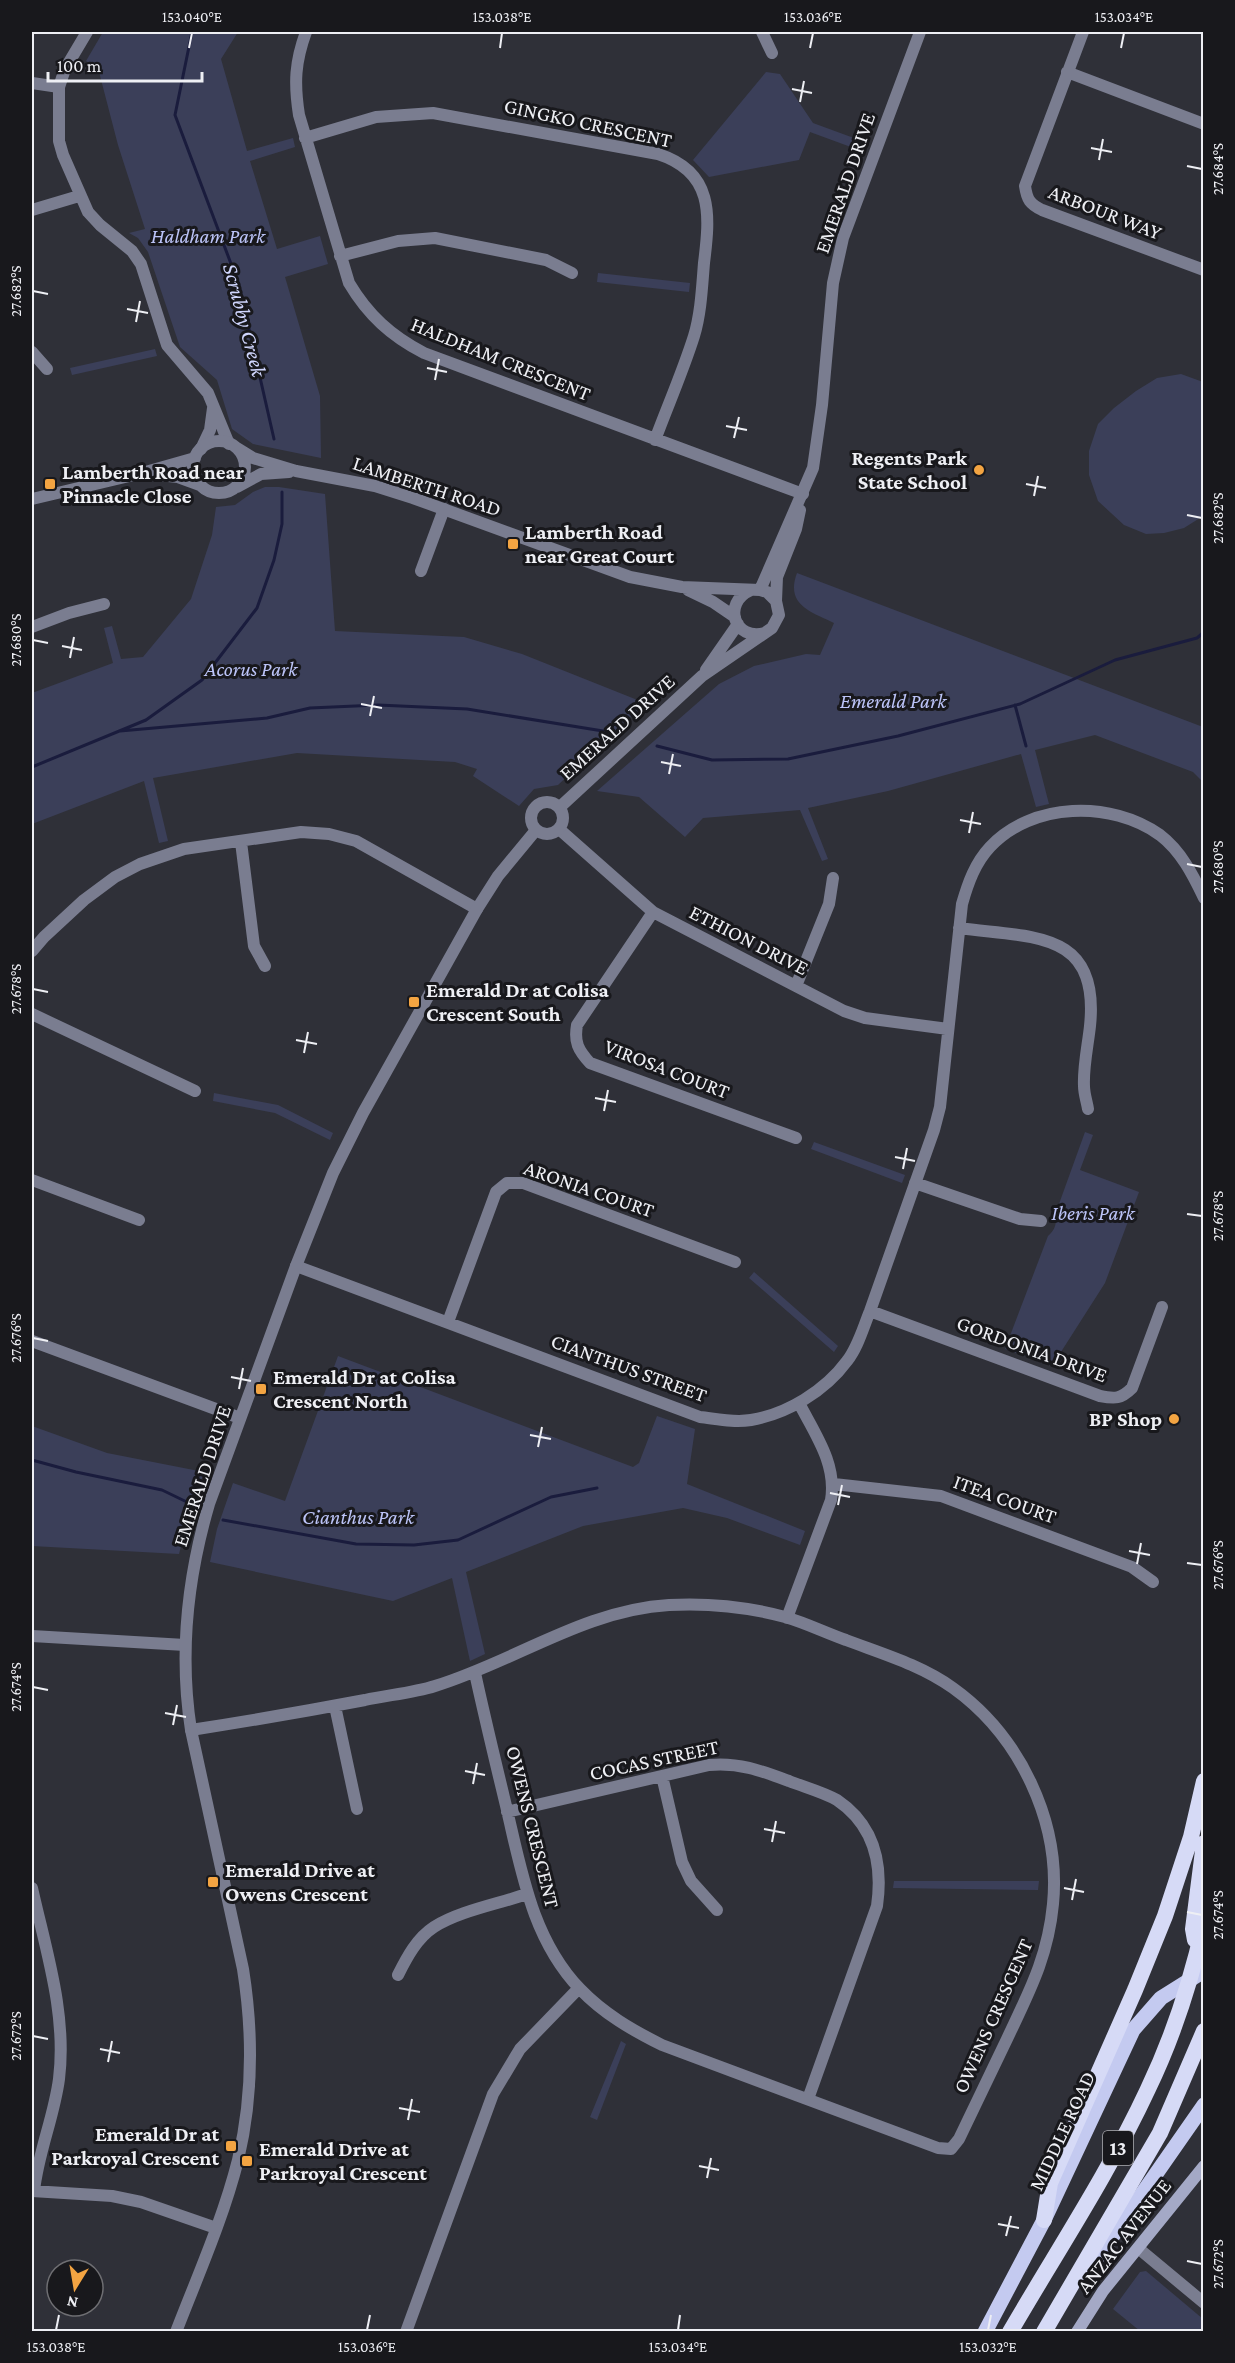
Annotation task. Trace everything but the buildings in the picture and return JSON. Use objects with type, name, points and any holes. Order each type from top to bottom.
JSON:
[{"type":"highway","points":[[1044,2220],[1050,2183],[1165,1916],[1191,1837],[1203,1781]]},
{"type":"highway","points":[[1197,1951],[1193,1929],[1203,1843]]},
{"type":"highway","name":"13","points":[[1010,2331],[1107,2167],[1144,2098],[1168,2043],[1197,1951],[1203,1924]]},
{"type":"highway","name":"13","points":[[1044,2331],[1160,2133],[1203,2031]]},
{"type":"main road","name":"MIDDLE ROAD","points":[[985,2331],[1044,2220],[1126,2043],[1145,2014],[1161,1998],[1203,1971]]},
{"type":"main road","points":[[1074,2280],[1098,2257],[1203,2105]]},
{"type":"main road","name":"ANZAC AVENUE","points":[[1077,2331],[1103,2291],[1203,2166]]},
{"type":"street","points":[[87,32],[65,69],[59,87],[59,141],[79,196],[88,212],[132,251],[141,264],[167,345],[208,393],[233,446],[242,454],[244,476],[235,488]]},
{"type":"street","name":"HALDHAM CRESCENT","points":[[306,32],[297,58],[295,90],[299,115],[349,283],[362,305],[379,324],[401,341],[424,353],[803,494]]},
{"type":"street","points":[[762,32],[772,53]]},
{"type":"street","name":"EMERALD DRIVE","points":[[702,676],[736,621],[734,610],[739,597],[756,590],[803,494],[813,468],[819,436],[837,260],[843,238],[920,32]]},
{"type":"street","name":"ARBOUR WAY","points":[[1083,32],[1025,186],[1026,198],[1030,204],[1203,270]]},
{"type":"street","points":[[1067,72],[1203,124]]},
{"type":"street","points":[[32,83],[59,87]]},
{"type":"street","name":"GINGKO CRESCENT","points":[[305,138],[376,117],[433,113],[658,154],[675,159],[690,171],[706,200],[709,220],[699,314],[694,335],[655,440]]},
{"type":"street","points":[[32,210],[79,196]]},
{"type":"street","points":[[340,256],[398,241],[435,238],[546,260],[572,273]]},
{"type":"street","points":[[32,352],[47,369]]},
{"type":"street","points":[[200,485],[194,472],[198,454],[210,430],[213,407]]},
{"type":"street","name":"LAMBERTH ROAD","points":[[32,499],[142,473],[198,454],[214,442],[233,446],[253,458],[296,471],[375,486],[444,509],[606,570],[651,582],[682,587],[756,590]]},
{"type":"street","name":"LAMBERTH ROAD","points":[[142,473],[178,477],[200,485],[206,490],[221,493],[261,474],[296,471]]},
{"type":"street","name":"EMERALD DRIVE","points":[[560,807],[702,676],[777,622],[777,577],[796,528],[803,494]]},
{"type":"street","points":[[421,572],[444,509]]},
{"type":"street","name":"LAMBERTH ROAD","points":[[682,587],[713,602],[736,621]]},
{"type":"street","points":[[756,590],[766,592],[776,601]]},
{"type":"street","points":[[32,627],[69,613],[104,604]]},
{"type":"street","points":[[736,621],[747,632],[760,634],[766,632]]},
{"type":"street","points":[[550,802],[560,807],[564,820],[559,829],[545,834],[536,830],[531,816],[536,806],[550,802]]},
{"type":"street","points":[[948,1029],[962,904],[967,885],[975,867],[990,847],[1006,833],[1025,822],[1058,813],[1107,813],[1118,814],[1141,823],[1161,836],[1180,854],[1194,875],[1203,898]]},
{"type":"street","name":"ETHION DRIVE","points":[[559,829],[653,912],[844,1011],[864,1018],[948,1029]]},
{"type":"street","name":"EMERALD DRIVE","points":[[176,2331],[216,2228],[238,2160],[245,2125],[250,2076],[249,2019],[243,1969],[191,1730],[186,1695],[184,1645],[186,1611],[198,1539],[296,1266],[319,1205],[347,1143],[477,909],[498,876],[536,830]]},
{"type":"street","points":[[32,951],[84,900],[123,872],[167,853],[301,832],[329,834],[356,841],[477,909]]},
{"type":"street","points":[[241,842],[254,946],[265,966]]},
{"type":"street","points":[[796,986],[829,904],[833,878]]},
{"type":"street","name":"VIROSA COURT","points":[[653,912],[577,1025],[575,1040],[580,1052],[590,1063],[796,1138]]},
{"type":"street","points":[[959,928],[1045,940],[1061,946],[1076,957],[1086,974],[1091,990],[1092,1011],[1084,1086],[1088,1109]]},
{"type":"street","points":[[32,1014],[195,1091]]},
{"type":"street","name":"CIANTHUS STREET","points":[[296,1266],[700,1417],[724,1421],[750,1420],[799,1403],[824,1385],[847,1361],[860,1339],[940,1107],[948,1029]]},
{"type":"street","points":[[32,1180],[139,1220]]},
{"type":"street","name":"ARONIA COURT","points":[[448,1322],[496,1192],[507,1182],[523,1183],[735,1262]]},
{"type":"street","points":[[915,1183],[1020,1219],[1041,1221]]},
{"type":"street","name":"GORDONIA DRIVE","points":[[870,1311],[1100,1396],[1114,1399],[1122,1397],[1132,1388],[1162,1308]]},
{"type":"street","points":[[32,1341],[240,1418]]},
{"type":"street","points":[[787,1618],[831,1500],[834,1484],[825,1452],[799,1403]]},
{"type":"street","name":"ITEA COURT","points":[[834,1484],[940,1496],[1132,1566],[1153,1582]]},
{"type":"street","name":"OWENS CRESCENT","points":[[191,1730],[432,1687],[475,1673],[591,1621],[666,1605],[748,1609],[787,1618],[918,1667],[953,1688],[978,1709],[1019,1759],[1035,1790],[1045,1822],[1054,1884],[1049,1935],[1040,1969],[959,2139],[951,2149],[938,2148],[662,2045],[629,2028],[603,2010],[579,1988],[543,1937],[527,1894],[475,1673]]},
{"type":"street","points":[[32,1636],[184,1645]]},
{"type":"street","points":[[335,1706],[357,1809]]},
{"type":"street","name":"COCAS STREET","points":[[507,1812],[729,1763],[754,1768],[835,1799],[855,1815],[871,1836],[877,1855],[880,1883],[878,1906],[808,2099]]},
{"type":"street","points":[[662,1776],[682,1862],[691,1881],[717,1910]]},
{"type":"street","points":[[32,1888],[58,2004],[60,2039],[59,2077],[54,2110],[36,2171],[33,2191],[112,2196],[141,2202],[216,2228]]},
{"type":"street","points":[[398,1975],[407,1956],[433,1928],[450,1919],[527,1894]]},
{"type":"street","points":[[406,2331],[493,2094],[520,2049],[579,1988]]},
{"type":"street","points":[[1138,2248],[1203,2303]]},
{"type":"green space","name":"Haldham Park","points":[[103,32],[238,32],[221,59],[247,151],[293,138],[295,147],[250,161],[277,249],[320,236],[328,264],[285,277],[320,396],[321,458],[253,444],[232,429],[217,380],[180,347],[148,252],[138,238],[129,233],[145,229],[118,145],[98,68],[86,61]]},
{"type":"green space","points":[[766,72],[780,74],[813,123],[862,141],[859,150],[810,132],[799,160],[709,177],[693,160]]},
{"type":"green space","points":[[598,273],[690,283],[689,292],[597,282]]},
{"type":"green space","points":[[155,349],[157,356],[72,375],[70,368]]},
{"type":"green space","points":[[1181,374],[1203,382],[1203,516],[1184,528],[1164,533],[1146,534],[1124,525],[1098,501],[1089,475],[1089,451],[1098,424],[1114,408],[1157,378]]},
{"type":"green space","name":"Acorus Park","points":[[265,487],[325,494],[335,631],[464,637],[522,654],[645,703],[558,785],[534,789],[519,806],[473,776],[477,769],[455,762],[297,753],[153,778],[168,841],[159,843],[144,781],[32,824],[32,693],[113,663],[104,628],[112,626],[121,659],[143,657],[191,599],[212,535],[216,507],[235,505],[253,492]]},
{"type":"green space","name":"Emerald Park","points":[[797,573],[1203,727],[1203,782],[1193,772],[1095,735],[1035,750],[1049,804],[1036,807],[1021,754],[888,791],[808,808],[828,859],[822,861],[800,810],[703,818],[685,837],[639,797],[597,791],[719,684],[754,666],[806,654],[820,655],[834,623],[809,611],[797,600],[794,584]]},
{"type":"green space","points":[[214,1093],[278,1105],[333,1133],[330,1140],[275,1113],[213,1101]]},
{"type":"green space","name":"Iberis Park","points":[[1085,1132],[1093,1135],[1080,1170],[1139,1192],[1105,1283],[1052,1366],[1005,1349],[1048,1236],[1055,1227],[1055,1215]]},
{"type":"green space","points":[[814,1142],[905,1175],[902,1183],[811,1149]]},
{"type":"green space","points":[[754,1272],[838,1346],[834,1352],[749,1278]]},
{"type":"green space","name":"Cianthus Park","points":[[338,1356],[633,1467],[639,1463],[657,1416],[695,1429],[687,1484],[805,1531],[800,1545],[727,1518],[683,1508],[583,1526],[466,1572],[485,1654],[470,1661],[452,1578],[393,1601],[210,1562],[217,1529],[233,1483],[285,1501]]},
{"type":"green space","points":[[32,1426],[107,1453],[204,1472],[179,1554],[32,1546]]},
{"type":"green space","points":[[894,1881],[1039,1881],[1038,1890],[893,1888]]},
{"type":"green space","points":[[621,2041],[626,2044],[597,2120],[590,2117]]},
{"type":"green space","points":[[1146,2271],[1203,2319],[1203,2331],[1140,2331],[1113,2309],[1140,2272]]},
{"type":"waterway","name":"Scrubby Creek","points":[[192,32],[175,115],[239,285],[274,439]]},
{"type":"waterway","name":"Scrubby Creek","points":[[32,767],[146,720],[202,680],[257,608],[274,560],[282,524],[282,492]]},
{"type":"waterway","points":[[657,746],[712,760],[788,759],[898,736],[1020,704],[1115,660],[1197,638],[1204,632]]},
{"type":"waterway","points":[[120,731],[267,718],[310,708],[378,705],[467,709],[603,731]]},
{"type":"waterway","points":[[1015,705],[1026,746]]},
{"type":"waterway","points":[[32,1460],[162,1490],[191,1504]]},
{"type":"waterway","points":[[223,1520],[356,1544],[414,1545],[458,1540],[551,1497],[597,1488]]},
{"type":"place","name":"Regents Park State School","points":[[979,470]]},
{"type":"place","name":"Lamberth Road near Pinnacle Close","points":[[50,484]]},
{"type":"place","name":"Lamberth Road near Great Court","points":[[513,544]]},
{"type":"place","name":"Emerald Dr at Colisa Crescent South","points":[[414,1002]]},
{"type":"place","name":"Emerald Dr at Colisa Crescent North","points":[[261,1389]]},
{"type":"place","name":"BP Shop","points":[[1174,1419]]},
{"type":"place","name":"Emerald Drive at Owens Crescent","points":[[213,1882]]},
{"type":"place","name":"Emerald Dr at Parkroyal Crescent","points":[[231,2146]]},
{"type":"place","name":"Emerald Drive at Parkroyal Crescent","points":[[247,2161]]}]
